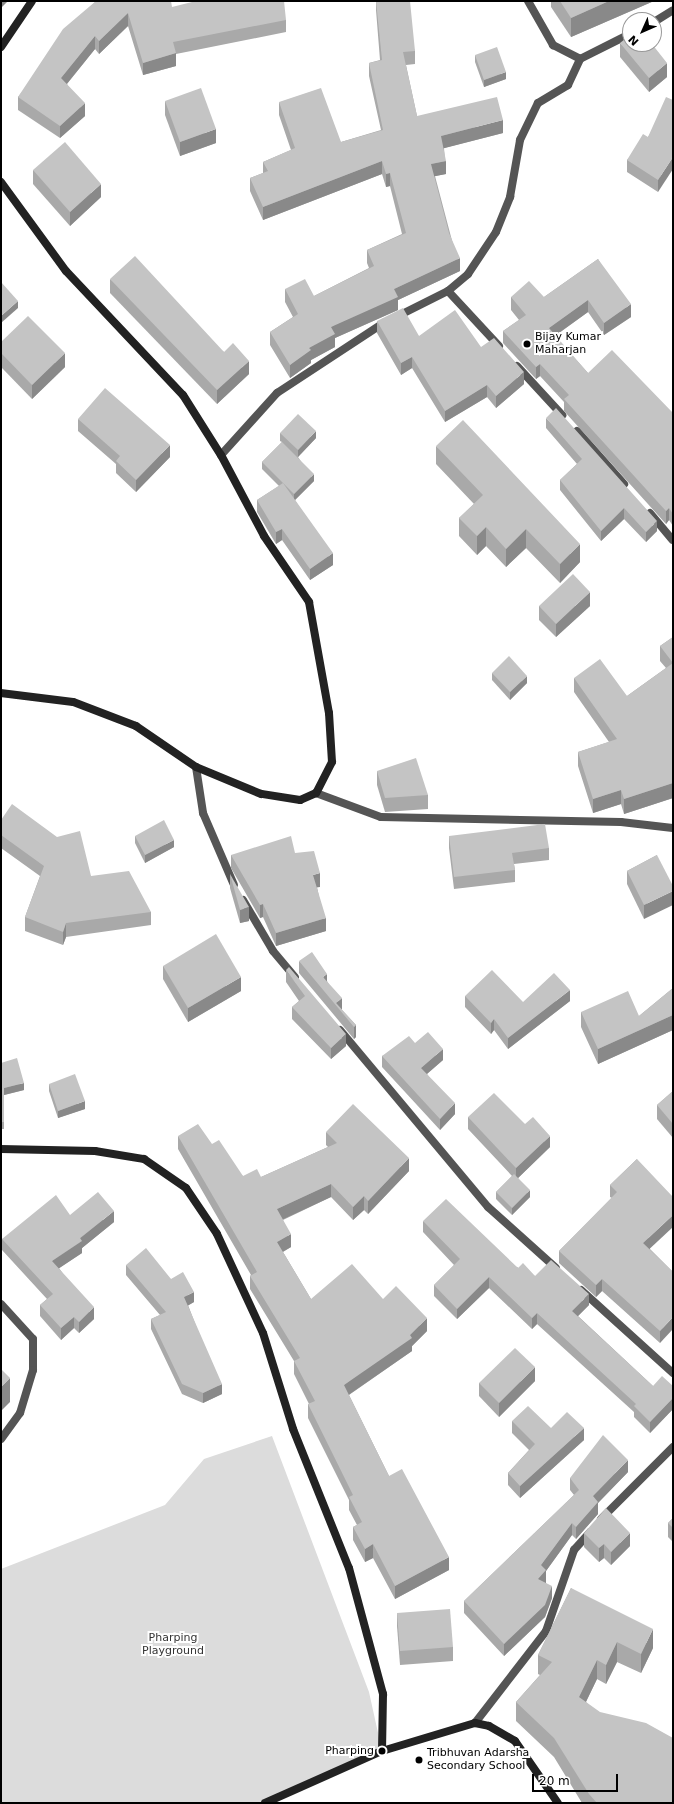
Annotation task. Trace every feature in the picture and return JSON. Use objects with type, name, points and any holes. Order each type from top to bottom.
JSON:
[{"type":"main road","points":[[1,46],[32,1]]},
{"type":"main road","points":[[1,182],[66,271],[183,396],[221,455],[264,536],[309,602],[329,713],[332,762],[316,793],[300,800],[261,794],[196,767],[136,726],[73,702],[1,693]]},
{"type":"main road","points":[[1,1150],[95,1151],[144,1159],[186,1188],[217,1234],[263,1333],[293,1429],[349,1568],[383,1694],[382,1751]]},
{"type":"main road","points":[[265,1803],[382,1751],[475,1723],[490,1726],[515,1741],[558,1803]]},
{"type":"street","points":[[528,1],[553,45],[580,60]]},
{"type":"street","points":[[662,17],[673,10]]},
{"type":"street","points":[[221,455],[277,393],[368,331],[448,291],[468,274],[496,232],[510,197],[520,140],[538,103],[568,85],[580,60],[622,38]]},
{"type":"street","points":[[448,291],[632,493]]},
{"type":"street","points":[[643,505],[673,540]]},
{"type":"street","points":[[196,767],[203,813],[225,869],[273,951],[304,988]]},
{"type":"street","points":[[316,793],[381,817],[621,822],[673,828]]},
{"type":"street","points":[[335,1024],[488,1207],[564,1275]]},
{"type":"street","points":[[576,1285],[673,1373]]},
{"type":"street","points":[[1,1304],[33,1339],[33,1370],[20,1413],[1,1439]]},
{"type":"street","points":[[475,1723],[546,1631],[574,1550],[624,1493],[673,1447]]},
{"type":"green space","name":"Pharping Playground","points":[[272,1436],[369,1692],[382,1751],[265,1803],[1,1803],[1,1569],[165,1505],[204,1459]]},
{"type":"building","points":[[96,1],[171,1],[172,7],[196,1],[284,1],[286,20],[173,42],[176,53],[143,63],[128,13],[99,41],[95,36],[61,78],[85,103],[60,126],[18,97],[63,29]]},
{"type":"building","points":[[376,1],[410,1],[415,51],[403,52],[417,116],[497,97],[503,120],[441,136],[446,161],[431,164],[449,233],[460,258],[394,289],[398,297],[331,327],[335,334],[309,348],[311,350],[290,365],[270,332],[298,314],[285,289],[305,279],[314,296],[374,266],[367,250],[406,233],[390,173],[386,174],[382,161],[263,207],[250,178],[268,171],[263,162],[295,148],[279,102],[321,88],[341,142],[383,130],[369,63],[382,60]]},
{"type":"building","points":[[560,1],[609,1],[571,18]]},
{"type":"building","points":[[497,47],[506,72],[484,80],[475,55]]},
{"type":"building","points":[[627,52],[658,52],[667,63],[649,78]]},
{"type":"building","points":[[201,88],[216,129],[180,142],[165,101]]},
{"type":"building","points":[[666,97],[673,100],[673,157],[658,180],[627,160],[643,134],[648,137]]},
{"type":"building","points":[[65,142],[101,184],[70,212],[33,170]]},
{"type":"building","points":[[135,256],[224,352],[233,343],[249,361],[217,390],[110,279]]},
{"type":"building","points":[[598,259],[631,304],[604,323],[588,300],[549,328],[588,373],[612,350],[673,413],[673,514],[669,508],[666,511],[564,399],[569,395],[540,364],[536,367],[503,331],[526,315],[511,297],[529,281],[544,297]]},
{"type":"building","points":[[1,282],[18,301],[1,316]]},
{"type":"building","points":[[403,308],[419,336],[455,310],[481,347],[494,338],[524,372],[496,396],[487,385],[445,411],[412,357],[401,363],[377,321]]},
{"type":"building","points":[[28,316],[65,353],[32,385],[1,353],[1,342]]},
{"type":"building","points":[[105,388],[170,445],[136,480],[116,461],[120,456],[78,419]]},
{"type":"building","points":[[556,408],[657,521],[646,532],[624,508],[601,531],[560,480],[582,459],[546,418]]},
{"type":"building","points":[[298,414],[316,431],[298,450],[280,433]]},
{"type":"building","points":[[463,420],[580,544],[560,564],[526,529],[506,549],[486,527],[477,536],[459,518],[483,495],[436,446]]},
{"type":"building","points":[[282,442],[314,474],[294,494],[262,462]]},
{"type":"building","points":[[283,483],[333,553],[310,569],[282,529],[276,532],[257,500]]},
{"type":"building","points":[[573,574],[590,592],[556,624],[539,606]]},
{"type":"building","points":[[673,637],[673,663],[660,646]]},
{"type":"building","points":[[509,656],[527,676],[510,692],[492,673]]},
{"type":"building","points":[[600,659],[627,696],[673,663],[673,783],[624,799],[621,790],[593,799],[578,752],[617,739],[574,678]]},
{"type":"building","points":[[416,758],[428,795],[385,798],[377,771]]},
{"type":"building","points":[[12,804],[57,837],[80,831],[91,876],[129,871],[151,912],[66,923],[63,932],[25,917],[44,866],[1,835],[1,820]]},
{"type":"building","points":[[164,820],[174,840],[145,855],[135,836]]},
{"type":"building","points":[[545,824],[549,848],[512,853],[515,870],[454,877],[449,836]]},
{"type":"building","points":[[291,836],[295,853],[314,851],[320,873],[313,875],[326,918],[276,933],[263,904],[260,905],[231,855]]},
{"type":"building","points":[[657,855],[673,886],[673,891],[644,905],[627,871]]},
{"type":"building","points":[[230,874],[249,907],[240,910]]},
{"type":"building","points":[[216,934],[241,977],[188,1008],[163,966]]},
{"type":"building","points":[[312,952],[327,974],[323,977],[342,998],[336,1003],[356,1025],[354,1027],[299,961]]},
{"type":"building","points":[[289,967],[346,1034],[331,1048],[292,1007],[305,996],[286,970]]},
{"type":"building","points":[[492,970],[523,1002],[554,973],[570,990],[508,1038],[494,1019],[491,1023],[465,996]]},
{"type":"building","points":[[673,988],[673,1015],[598,1049],[581,1012],[628,991],[639,1016]]},
{"type":"building","points":[[428,1032],[443,1049],[421,1068],[455,1103],[440,1119],[382,1056],[409,1036],[415,1043]]},
{"type":"building","points":[[17,1058],[24,1083],[4,1088],[4,1122],[1,1122],[1,1063]]},
{"type":"building","points":[[75,1074],[85,1101],[58,1111],[49,1084]]},
{"type":"building","points":[[673,1091],[673,1124],[657,1105]]},
{"type":"building","points":[[494,1093],[525,1124],[533,1117],[550,1136],[516,1168],[468,1117]]},
{"type":"building","points":[[353,1104],[409,1158],[368,1201],[364,1196],[353,1207],[331,1184],[277,1209],[291,1234],[277,1242],[311,1299],[352,1264],[383,1299],[396,1286],[427,1318],[410,1335],[412,1338],[344,1385],[389,1476],[402,1469],[449,1557],[395,1586],[373,1544],[365,1549],[353,1527],[362,1522],[349,1497],[353,1495],[308,1404],[315,1401],[294,1361],[300,1358],[250,1276],[257,1272],[178,1136],[198,1124],[212,1144],[219,1140],[243,1176],[257,1169],[261,1177],[337,1143],[326,1132]]},
{"type":"building","points":[[637,1159],[673,1197],[673,1215],[643,1243],[673,1272],[673,1317],[660,1331],[602,1279],[596,1285],[559,1251],[617,1192],[610,1185]]},
{"type":"building","points":[[514,1174],[530,1190],[512,1208],[496,1192]]},
{"type":"building","points":[[98,1192],[114,1211],[80,1238],[82,1241],[52,1261],[94,1307],[79,1322],[74,1317],[61,1328],[40,1305],[53,1294],[2,1239],[56,1195],[70,1215]]},
{"type":"building","points":[[446,1199],[518,1268],[523,1263],[535,1276],[551,1260],[589,1294],[572,1311],[653,1386],[662,1376],[673,1386],[673,1398],[650,1422],[634,1406],[636,1404],[537,1313],[532,1318],[489,1277],[457,1309],[434,1285],[460,1259],[423,1221]]},
{"type":"building","points":[[146,1248],[171,1279],[183,1272],[194,1292],[184,1297],[222,1384],[203,1393],[182,1384],[151,1319],[166,1312],[126,1265]]},
{"type":"building","points":[[515,1348],[535,1367],[499,1403],[479,1383]]},
{"type":"building","points":[[1,1369],[10,1378],[1,1387]]},
{"type":"building","points":[[528,1406],[551,1428],[567,1412],[584,1428],[520,1486],[508,1473],[535,1444],[512,1421]]},
{"type":"building","points":[[603,1435],[628,1460],[593,1496],[598,1502],[576,1527],[572,1523],[541,1565],[546,1570],[538,1579],[552,1586],[545,1605],[504,1644],[464,1601],[579,1490],[570,1478]]},
{"type":"building","points":[[606,1508],[630,1533],[611,1552],[604,1544],[599,1548],[584,1533]]},
{"type":"building","points":[[673,1518],[673,1528],[668,1523]]},
{"type":"building","points":[[571,1588],[653,1629],[641,1654],[617,1642],[606,1665],[597,1660],[579,1697],[600,1712],[646,1723],[673,1738],[673,1803],[597,1803],[589,1794],[554,1738],[516,1702],[552,1662],[538,1655]]},
{"type":"building","points":[[450,1609],[453,1647],[400,1651],[397,1613]]},
{"type":"place","name":"Bijay Kumar Maharjan","points":[[527,344]]},
{"type":"place","name":"Pharping","points":[[382,1751]]},
{"type":"place","name":"Tribhuvan Adarsha Secondary School","points":[[419,1760]]}]
